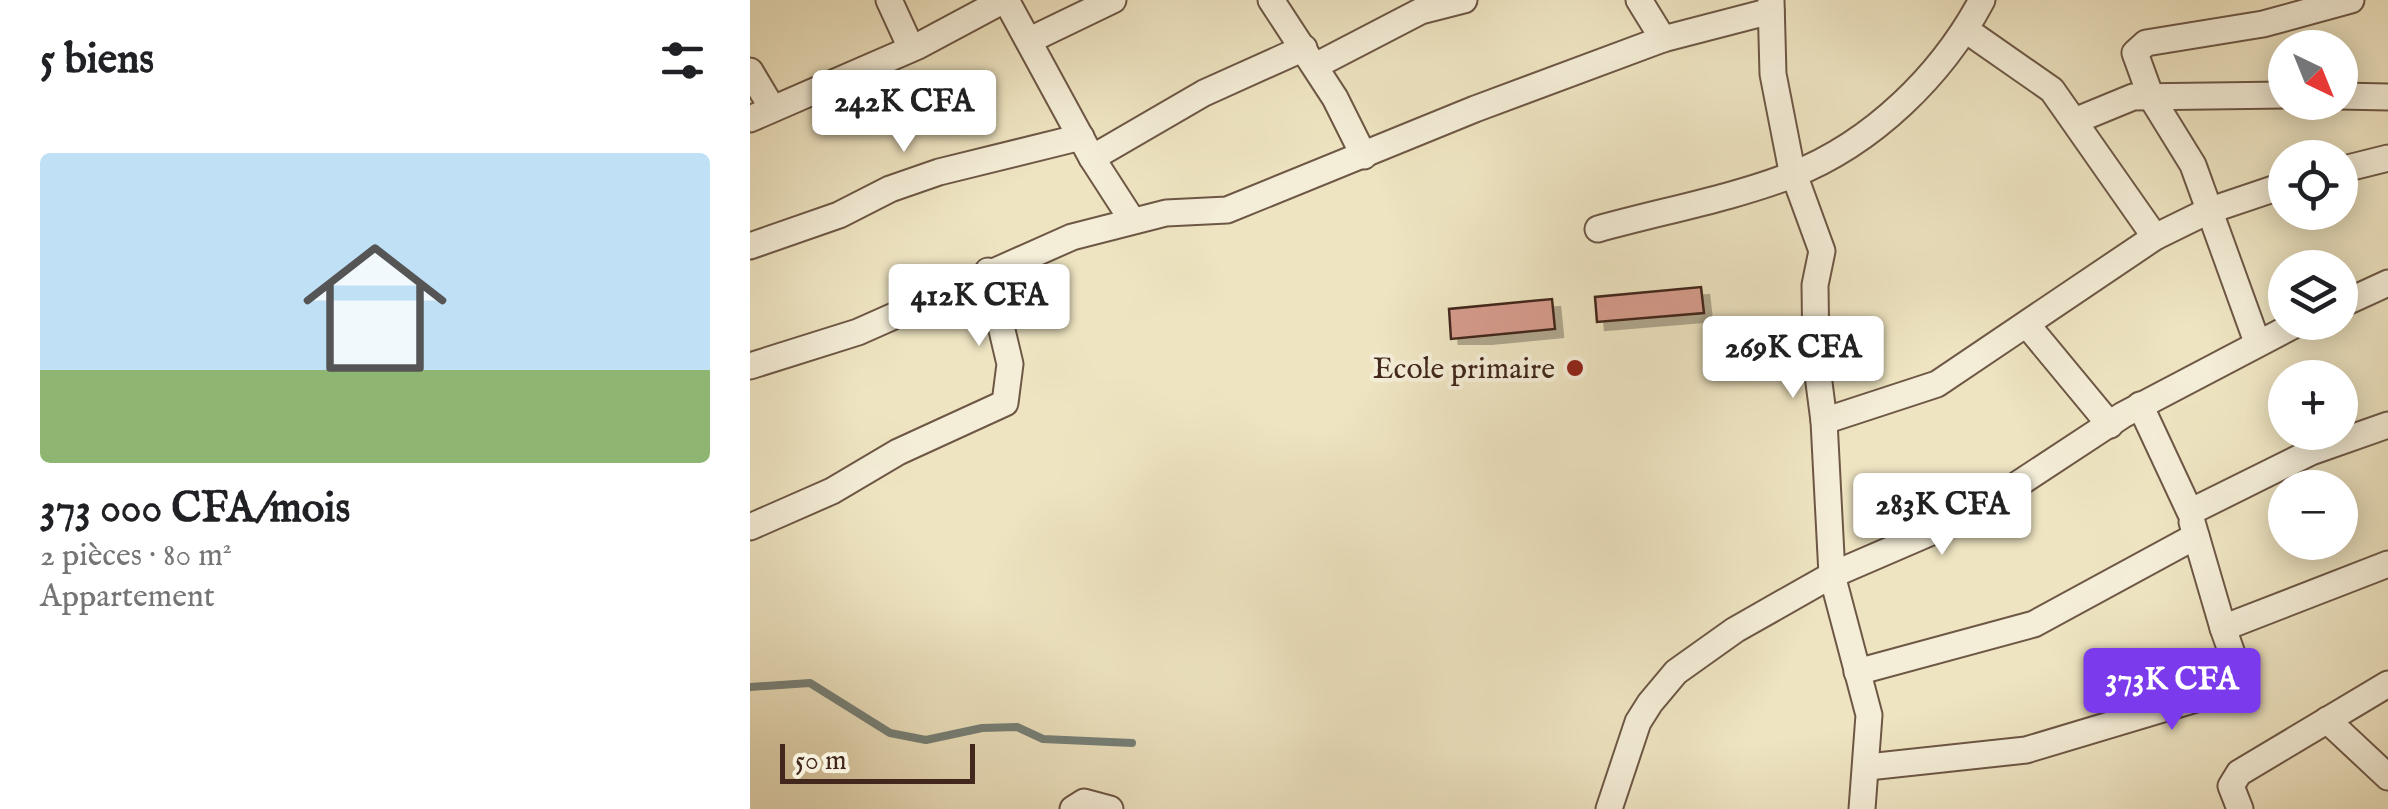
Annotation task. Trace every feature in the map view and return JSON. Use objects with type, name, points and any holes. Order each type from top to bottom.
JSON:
[{"type":"street","points":[[888,0],[911,48]]},
{"type":"street","points":[[750,71],[761,113],[911,48],[1005,0],[1132,220]]},
{"type":"street","points":[[1030,40],[1114,0]]},
{"type":"street","points":[[1271,0],[1310,57],[1364,156]]},
{"type":"street","points":[[750,246],[840,215],[890,189],[939,172],[1087,147],[1204,93],[1310,57],[1421,11],[1464,0]]},
{"type":"street","points":[[1638,0],[1663,40]]},
{"type":"street","points":[[1598,229],[1793,174],[1871,128],[1936,72],[1982,0]]},
{"type":"street","points":[[2257,342],[2193,165],[2151,97],[2135,56],[2146,43],[2263,24],[2350,0]]},
{"type":"street","points":[[750,366],[858,332],[988,270],[1072,237],[1132,220],[1227,210],[1475,108],[1771,5],[1773,74],[1793,174],[1822,251],[1816,285],[1816,360],[1824,421],[1832,576],[1868,715],[1868,767],[1862,809]]},
{"type":"street","points":[[1966,30],[2041,78],[2077,120],[2156,237]]},
{"type":"street","points":[[2077,120],[2124,100],[2268,95]]},
{"type":"street","points":[[2358,96],[2388,97]]},
{"type":"street","points":[[2358,166],[2388,158]]},
{"type":"street","points":[[1824,421],[1937,384],[2156,237],[2208,211],[2268,192]]},
{"type":"street","points":[[750,526],[832,491],[898,452],[1005,402],[1010,364],[988,270]]},
{"type":"street","points":[[2358,297],[2388,283]]},
{"type":"street","points":[[2028,326],[2110,425]]},
{"type":"street","points":[[1609,809],[1638,722],[1676,672],[1735,630],[1832,576],[1972,515],[2140,406],[2268,337]]},
{"type":"street","points":[[1868,767],[2026,750],[2236,687],[2241,679],[2193,524],[2140,406]]},
{"type":"street","points":[[1857,672],[2034,624],[2311,452],[2388,424]]},
{"type":"street","points":[[2223,628],[2388,564]]},
{"type":"street","points":[[2240,809],[2231,786],[2240,773],[2388,684]]},
{"type":"street","points":[[2328,720],[2388,777]]},
{"type":"street","points":[[1072,809],[1089,802],[1110,809]]},
{"type":"building","points":[[1701,287],[1704,313],[1597,322],[1595,297]]},
{"type":"building","points":[[1552,299],[1555,329],[1451,339],[1449,309]]},
{"type":"waterway","points":[[750,687],[810,683],[890,733],[926,740],[982,728],[1017,727],[1043,739],[1132,743]]},
{"type":"place","name":"Ecole primaire","points":[[1575,368]]}]
